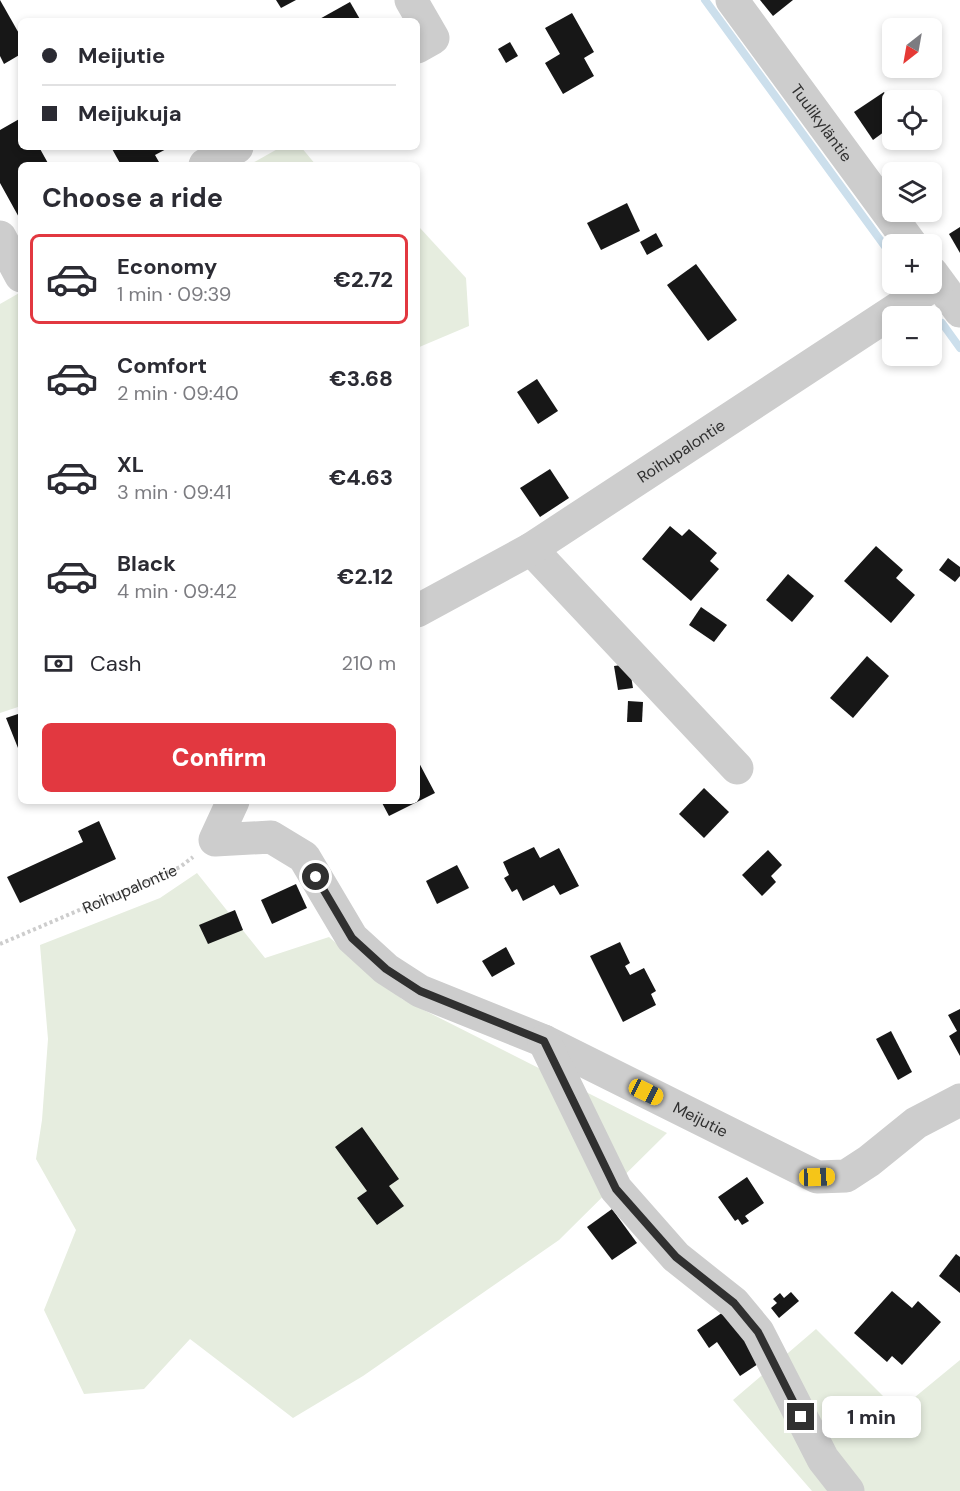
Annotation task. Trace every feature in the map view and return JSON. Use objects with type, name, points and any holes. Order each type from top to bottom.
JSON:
[{"type":"street","points":[[411,0],[417,18]]},
{"type":"street","name":"Tuulikyläntie","points":[[732,0],[904,234]]},
{"type":"street","points":[[420,28],[425,43]]},
{"type":"street","points":[[210,162],[232,150]]},
{"type":"street","points":[[0,237],[18,268]]},
{"type":"street","points":[[942,287],[960,311]]},
{"type":"street","name":"Roihupalontie","points":[[420,609],[531,549],[910,294]]},
{"type":"street","points":[[531,549],[737,768]]},
{"type":"street","points":[[215,840],[232,804]]},
{"type":"street","name":"Meijutie","points":[[215,840],[271,837],[304,857],[352,938],[386,969],[420,991],[544,1041],[817,1177],[846,1176],[916,1123],[960,1100]]},
{"type":"street","points":[[544,1041],[616,1189],[676,1257],[734,1303],[758,1332],[823,1459],[848,1491]]},
{"type":"path","name":"Roihupalontie","points":[[0,944],[180,867],[215,840]]},
{"type":"shaded area","points":[[276,150],[304,150],[314,162],[254,162]]},
{"type":"shaded area","points":[[420,228],[466,278],[469,326],[420,347]]},
{"type":"shaded area","points":[[18,294],[18,707],[0,713],[0,304]]},
{"type":"shaded area","points":[[197,873],[265,958],[329,937],[402,999],[667,1133],[559,1240],[363,1376],[293,1418],[190,1339],[144,1389],[84,1394],[44,1310],[76,1230],[36,1159],[42,1120],[48,1039],[40,945],[160,898]]},
{"type":"shaded area","points":[[816,1329],[898,1411],[960,1360],[960,1491],[812,1491],[733,1400]]},
{"type":"building","points":[[0,0],[18,32],[18,56],[4,64],[0,56]]},
{"type":"building","points":[[276,0],[296,0],[281,8]]},
{"type":"building","points":[[760,0],[793,0],[773,16]]},
{"type":"building","points":[[350,2],[359,18],[321,18]]},
{"type":"building","points":[[572,13],[594,52],[584,58],[594,76],[563,94],[545,63],[560,54],[545,28]]},
{"type":"building","points":[[510,42],[518,56],[506,63],[498,49]]},
{"type":"building","points":[[882,93],[882,133],[873,140],[854,112]]},
{"type":"building","points":[[18,120],[18,150],[41,150],[47,162],[18,162],[18,216],[0,183],[0,130]]},
{"type":"building","points":[[113,150],[164,150],[155,155],[159,162],[119,162]]},
{"type":"building","points":[[627,203],[640,231],[601,250],[587,223]]},
{"type":"building","points":[[960,227],[960,253],[949,234]]},
{"type":"building","points":[[656,233],[663,246],[647,255],[640,242]]},
{"type":"building","points":[[696,264],[737,320],[708,341],[667,285]]},
{"type":"building","points":[[537,379],[558,411],[538,424],[517,392]]},
{"type":"building","points":[[550,469],[569,498],[540,517],[520,488]]},
{"type":"building","points":[[670,526],[682,536],[689,529],[717,553],[710,561],[719,569],[691,601],[642,559]]},
{"type":"building","points":[[876,546],[903,570],[896,578],[915,595],[891,623],[844,581]]},
{"type":"building","points":[[948,558],[960,567],[960,576],[955,582],[939,570]]},
{"type":"building","points":[[788,574],[814,596],[792,622],[766,600]]},
{"type":"building","points":[[701,607],[727,625],[714,642],[689,625]]},
{"type":"building","points":[[867,656],[889,676],[853,718],[830,698]]},
{"type":"building","points":[[629,664],[633,688],[618,690],[614,666]]},
{"type":"building","points":[[628,701],[643,702],[642,722],[627,722]]},
{"type":"building","points":[[18,714],[18,748],[6,718]]},
{"type":"building","points":[[420,765],[435,793],[420,800]]},
{"type":"building","points":[[704,788],[729,812],[704,838],[679,814]]},
{"type":"building","points":[[383,804],[413,804],[389,816]]},
{"type":"building","points":[[99,821],[116,859],[20,903],[7,877],[83,842],[78,831]]},
{"type":"building","points":[[534,847],[540,858],[559,848],[579,886],[560,895],[554,885],[523,901],[517,889],[512,892],[504,878],[509,875],[503,862]]},
{"type":"building","points":[[768,850],[782,865],[771,876],[776,882],[762,896],[742,875]]},
{"type":"building","points":[[457,865],[469,888],[437,904],[426,881]]},
{"type":"building","points":[[296,884],[307,908],[272,924],[261,900]]},
{"type":"building","points":[[235,910],[243,930],[208,944],[199,925]]},
{"type":"building","points":[[620,942],[630,963],[625,966],[630,975],[644,968],[656,991],[651,994],[656,1005],[623,1022],[590,956]]},
{"type":"building","points":[[506,947],[515,964],[492,977],[482,961]]},
{"type":"building","points":[[960,1009],[960,1056],[949,1036],[957,1031],[948,1015]]},
{"type":"building","points":[[891,1031],[912,1072],[898,1080],[876,1039]]},
{"type":"building","points":[[362,1127],[399,1179],[389,1186],[404,1206],[377,1225],[357,1198],[367,1191],[335,1147]]},
{"type":"building","points":[[747,1177],[764,1203],[745,1216],[749,1221],[742,1225],[738,1219],[735,1221],[718,1197]]},
{"type":"building","points":[[612,1209],[637,1243],[612,1260],[587,1227]]},
{"type":"building","points":[[956,1254],[960,1257],[960,1293],[939,1276]]},
{"type":"building","points":[[892,1291],[912,1308],[918,1301],[941,1322],[902,1365],[892,1356],[887,1362],[854,1333]]},
{"type":"building","points":[[791,1292],[799,1301],[779,1318],[771,1308],[777,1303],[773,1299],[780,1293],[784,1298]]},
{"type":"building","points":[[726,1310],[761,1362],[740,1376],[717,1342],[709,1348],[697,1330]]},
{"type":"waterway","points":[[705,0],[882,242]]},
{"type":"waterway","points":[[942,323],[960,348]]},
{"type":"route","points":[[316,877],[352,938],[386,969],[420,991],[544,1041],[616,1189],[676,1257],[734,1303],[758,1332],[801,1417]]}]
